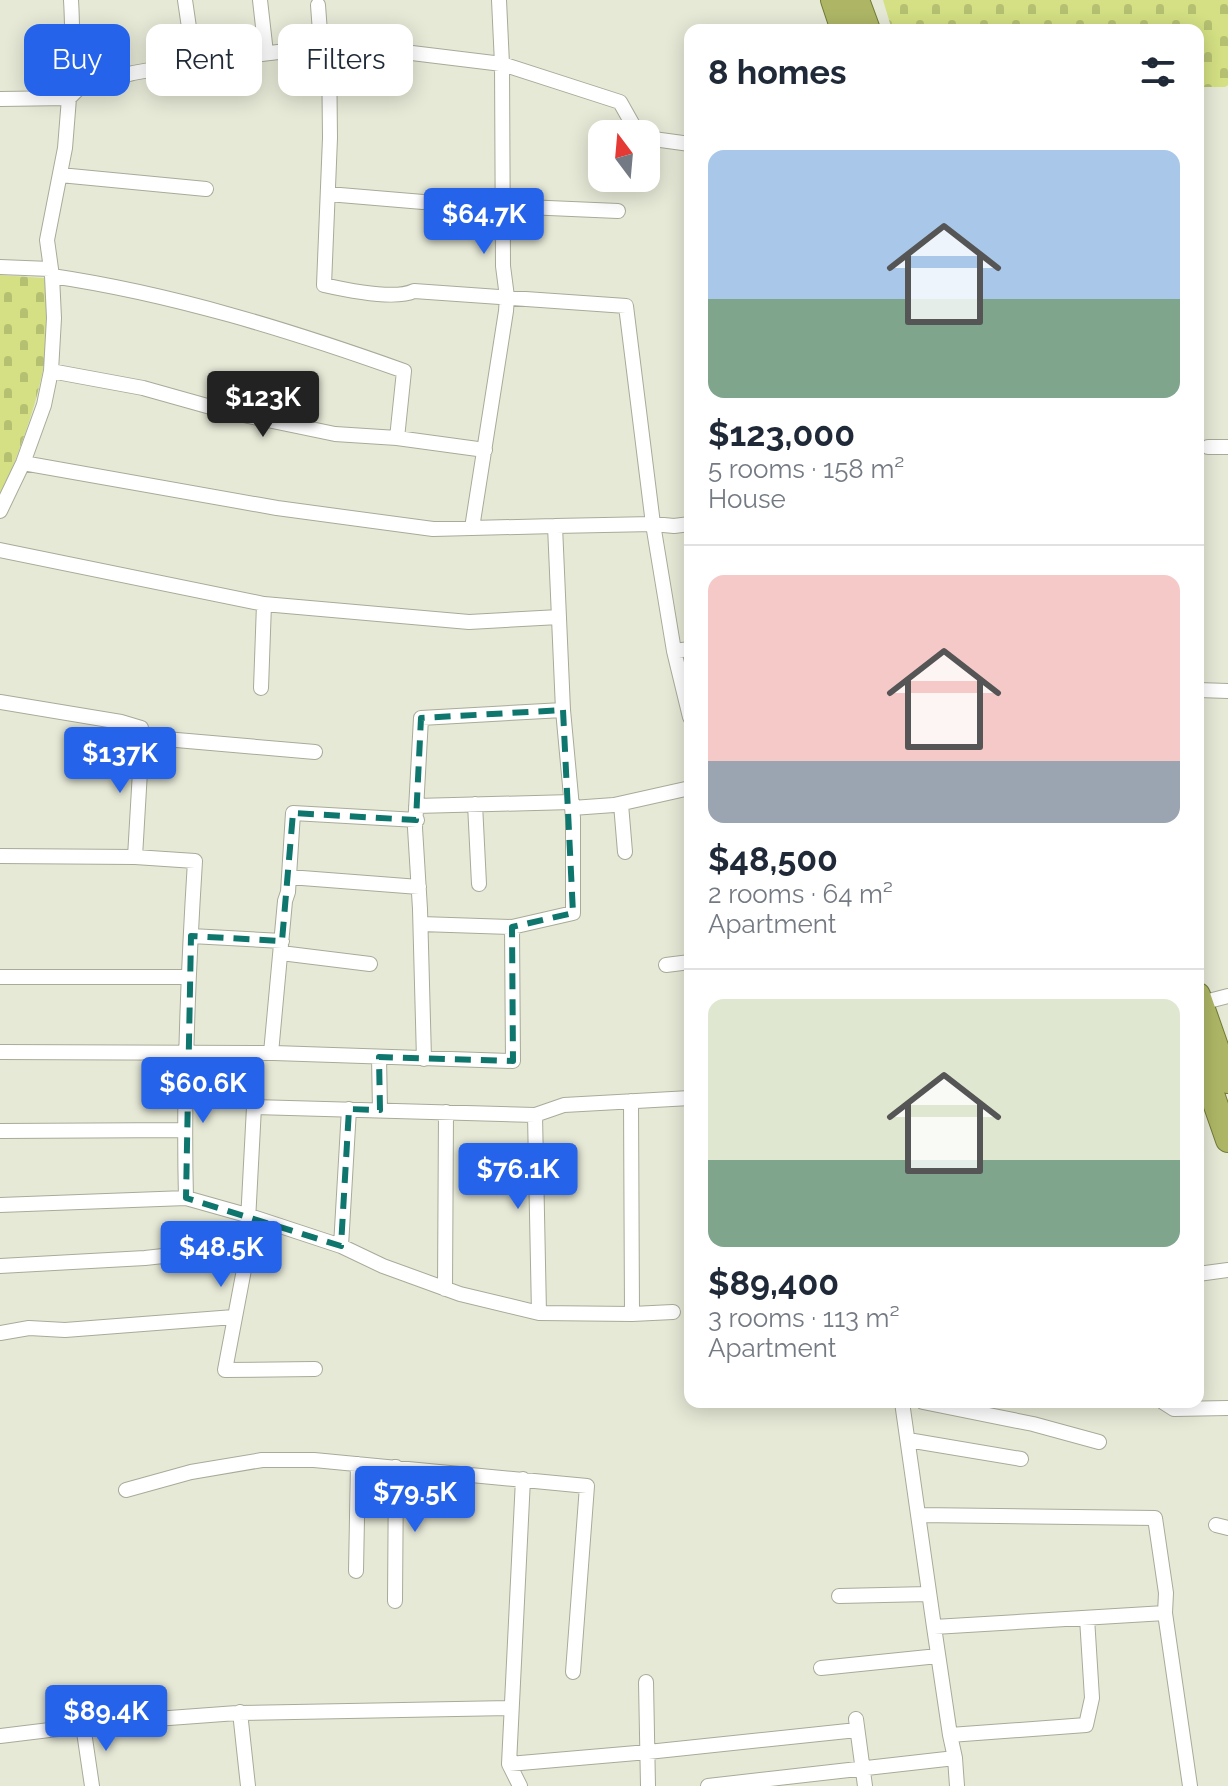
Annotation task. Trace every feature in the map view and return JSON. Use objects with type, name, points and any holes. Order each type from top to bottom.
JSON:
[{"type":"highway","points":[[833,0],[841,24]]},
{"type":"highway","points":[[857,0],[866,24]]},
{"type":"highway","points":[[1204,1013],[1228,1081]]},
{"type":"highway","points":[[1204,1071],[1228,1140]]},
{"type":"street","points":[[71,0],[72,24]]},
{"type":"street","points":[[185,0],[188,24]]},
{"type":"street","points":[[260,0],[266,53]]},
{"type":"street","points":[[472,528],[507,297],[503,266],[499,0]]},
{"type":"street","points":[[318,5],[321,24]]},
{"type":"street","points":[[262,54],[278,52]]},
{"type":"street","points":[[413,53],[502,64],[620,102],[630,120]]},
{"type":"street","points":[[0,99],[71,96],[65,148],[47,240],[54,318],[51,371],[44,405],[23,463],[0,511]]},
{"type":"street","points":[[328,96],[330,138],[324,285],[405,295],[414,291],[626,306],[653,524],[684,692]]},
{"type":"street","points":[[660,140],[684,143]]},
{"type":"street","points":[[60,175],[206,189]]},
{"type":"street","points":[[328,194],[423,202]]},
{"type":"street","points":[[502,206],[618,211]]},
{"type":"street","points":[[0,267],[51,273],[169,298],[312,339],[404,371],[397,438]]},
{"type":"street","points":[[51,371],[143,388],[225,411],[335,434],[397,438],[485,450]]},
{"type":"street","points":[[1208,447],[1228,447]]},
{"type":"street","points":[[23,463],[277,508],[433,529],[684,525]]},
{"type":"street","points":[[421,924],[512,927],[573,913],[572,805],[563,710],[555,526]]},
{"type":"street","points":[[0,550],[264,604],[469,622],[559,617]]},
{"type":"street","points":[[261,688],[264,604]]},
{"type":"street","points":[[674,651],[684,650]]},
{"type":"street","points":[[1204,690],[1228,691]]},
{"type":"street","points":[[0,702],[141,728],[135,857]]},
{"type":"street","points":[[424,1059],[421,924],[415,838],[421,718],[563,710]]},
{"type":"street","points":[[142,737],[315,752]]},
{"type":"street","points":[[271,1053],[293,813],[417,813],[475,804],[621,804],[684,789]]},
{"type":"street","points":[[475,804],[479,884]]},
{"type":"street","points":[[621,804],[625,852]]},
{"type":"street","points":[[0,856],[135,857],[195,861],[188,977],[184,1130],[186,1198]]},
{"type":"street","points":[[289,877],[419,887]]},
{"type":"street","points":[[0,1052],[271,1053],[513,1061],[512,927]]},
{"type":"street","points":[[191,936],[282,947],[370,964]]},
{"type":"street","points":[[666,965],[684,963]]},
{"type":"street","points":[[0,977],[188,977]]},
{"type":"street","points":[[1204,998],[1228,996]]},
{"type":"street","points":[[379,1057],[380,1110]]},
{"type":"street","points":[[315,1369],[225,1370],[246,1259],[254,1107],[535,1115],[564,1105],[684,1098]]},
{"type":"street","points":[[631,1101],[632,1314]]},
{"type":"street","points":[[341,1246],[349,1109]]},
{"type":"street","points":[[445,1289],[446,1112]]},
{"type":"street","points":[[535,1115],[539,1313]]},
{"type":"street","points":[[0,1131],[184,1130]]},
{"type":"street","points":[[0,1205],[186,1198],[341,1246],[383,1266],[460,1294],[539,1313],[673,1312]]},
{"type":"street","points":[[0,1266],[145,1258],[208,1251],[246,1259]]},
{"type":"street","points":[[1204,1273],[1228,1270]]},
{"type":"street","points":[[0,1333],[29,1328],[65,1330],[234,1317]]},
{"type":"street","points":[[903,1408],[957,1786]]},
{"type":"street","points":[[953,1408],[1033,1424],[1099,1442]]},
{"type":"street","points":[[1172,1408],[1228,1408]]},
{"type":"street","points":[[908,1440],[1021,1459]]},
{"type":"street","points":[[126,1490],[191,1472],[262,1460],[314,1460],[587,1486],[573,1672]]},
{"type":"street","points":[[356,1571],[358,1464]]},
{"type":"street","points":[[395,1601],[396,1467]]},
{"type":"street","points":[[520,1786],[509,1764],[523,1479]]},
{"type":"street","points":[[919,1515],[1155,1518],[1190,1786]]},
{"type":"street","points":[[839,1596],[929,1594]]},
{"type":"street","points":[[934,1627],[1165,1613]]},
{"type":"street","points":[[950,1735],[1086,1725],[1092,1698],[1087,1618]]},
{"type":"street","points":[[821,1668],[938,1656]]},
{"type":"street","points":[[646,1682],[648,1786]]},
{"type":"street","points":[[0,1736],[83,1725],[240,1712],[510,1708]]},
{"type":"street","points":[[240,1712],[248,1786]]},
{"type":"street","points":[[509,1764],[648,1752],[856,1724],[865,1786]]},
{"type":"street","points":[[83,1725],[92,1786]]},
{"type":"street","points":[[708,1786],[796,1781],[863,1768],[955,1758]]},
{"type":"highlighted area","points":[[563,710],[573,913],[512,927],[513,1061],[379,1057],[380,1110],[349,1109],[341,1246],[186,1198],[191,936],[282,941],[293,813],[416,820],[421,718]]},
{"type":"green space","points":[[883,0],[1228,0],[1228,85],[1204,87],[1204,24],[890,24]]},
{"type":"green space","points":[[0,275],[44,278],[49,309],[40,383],[0,500]]}]
